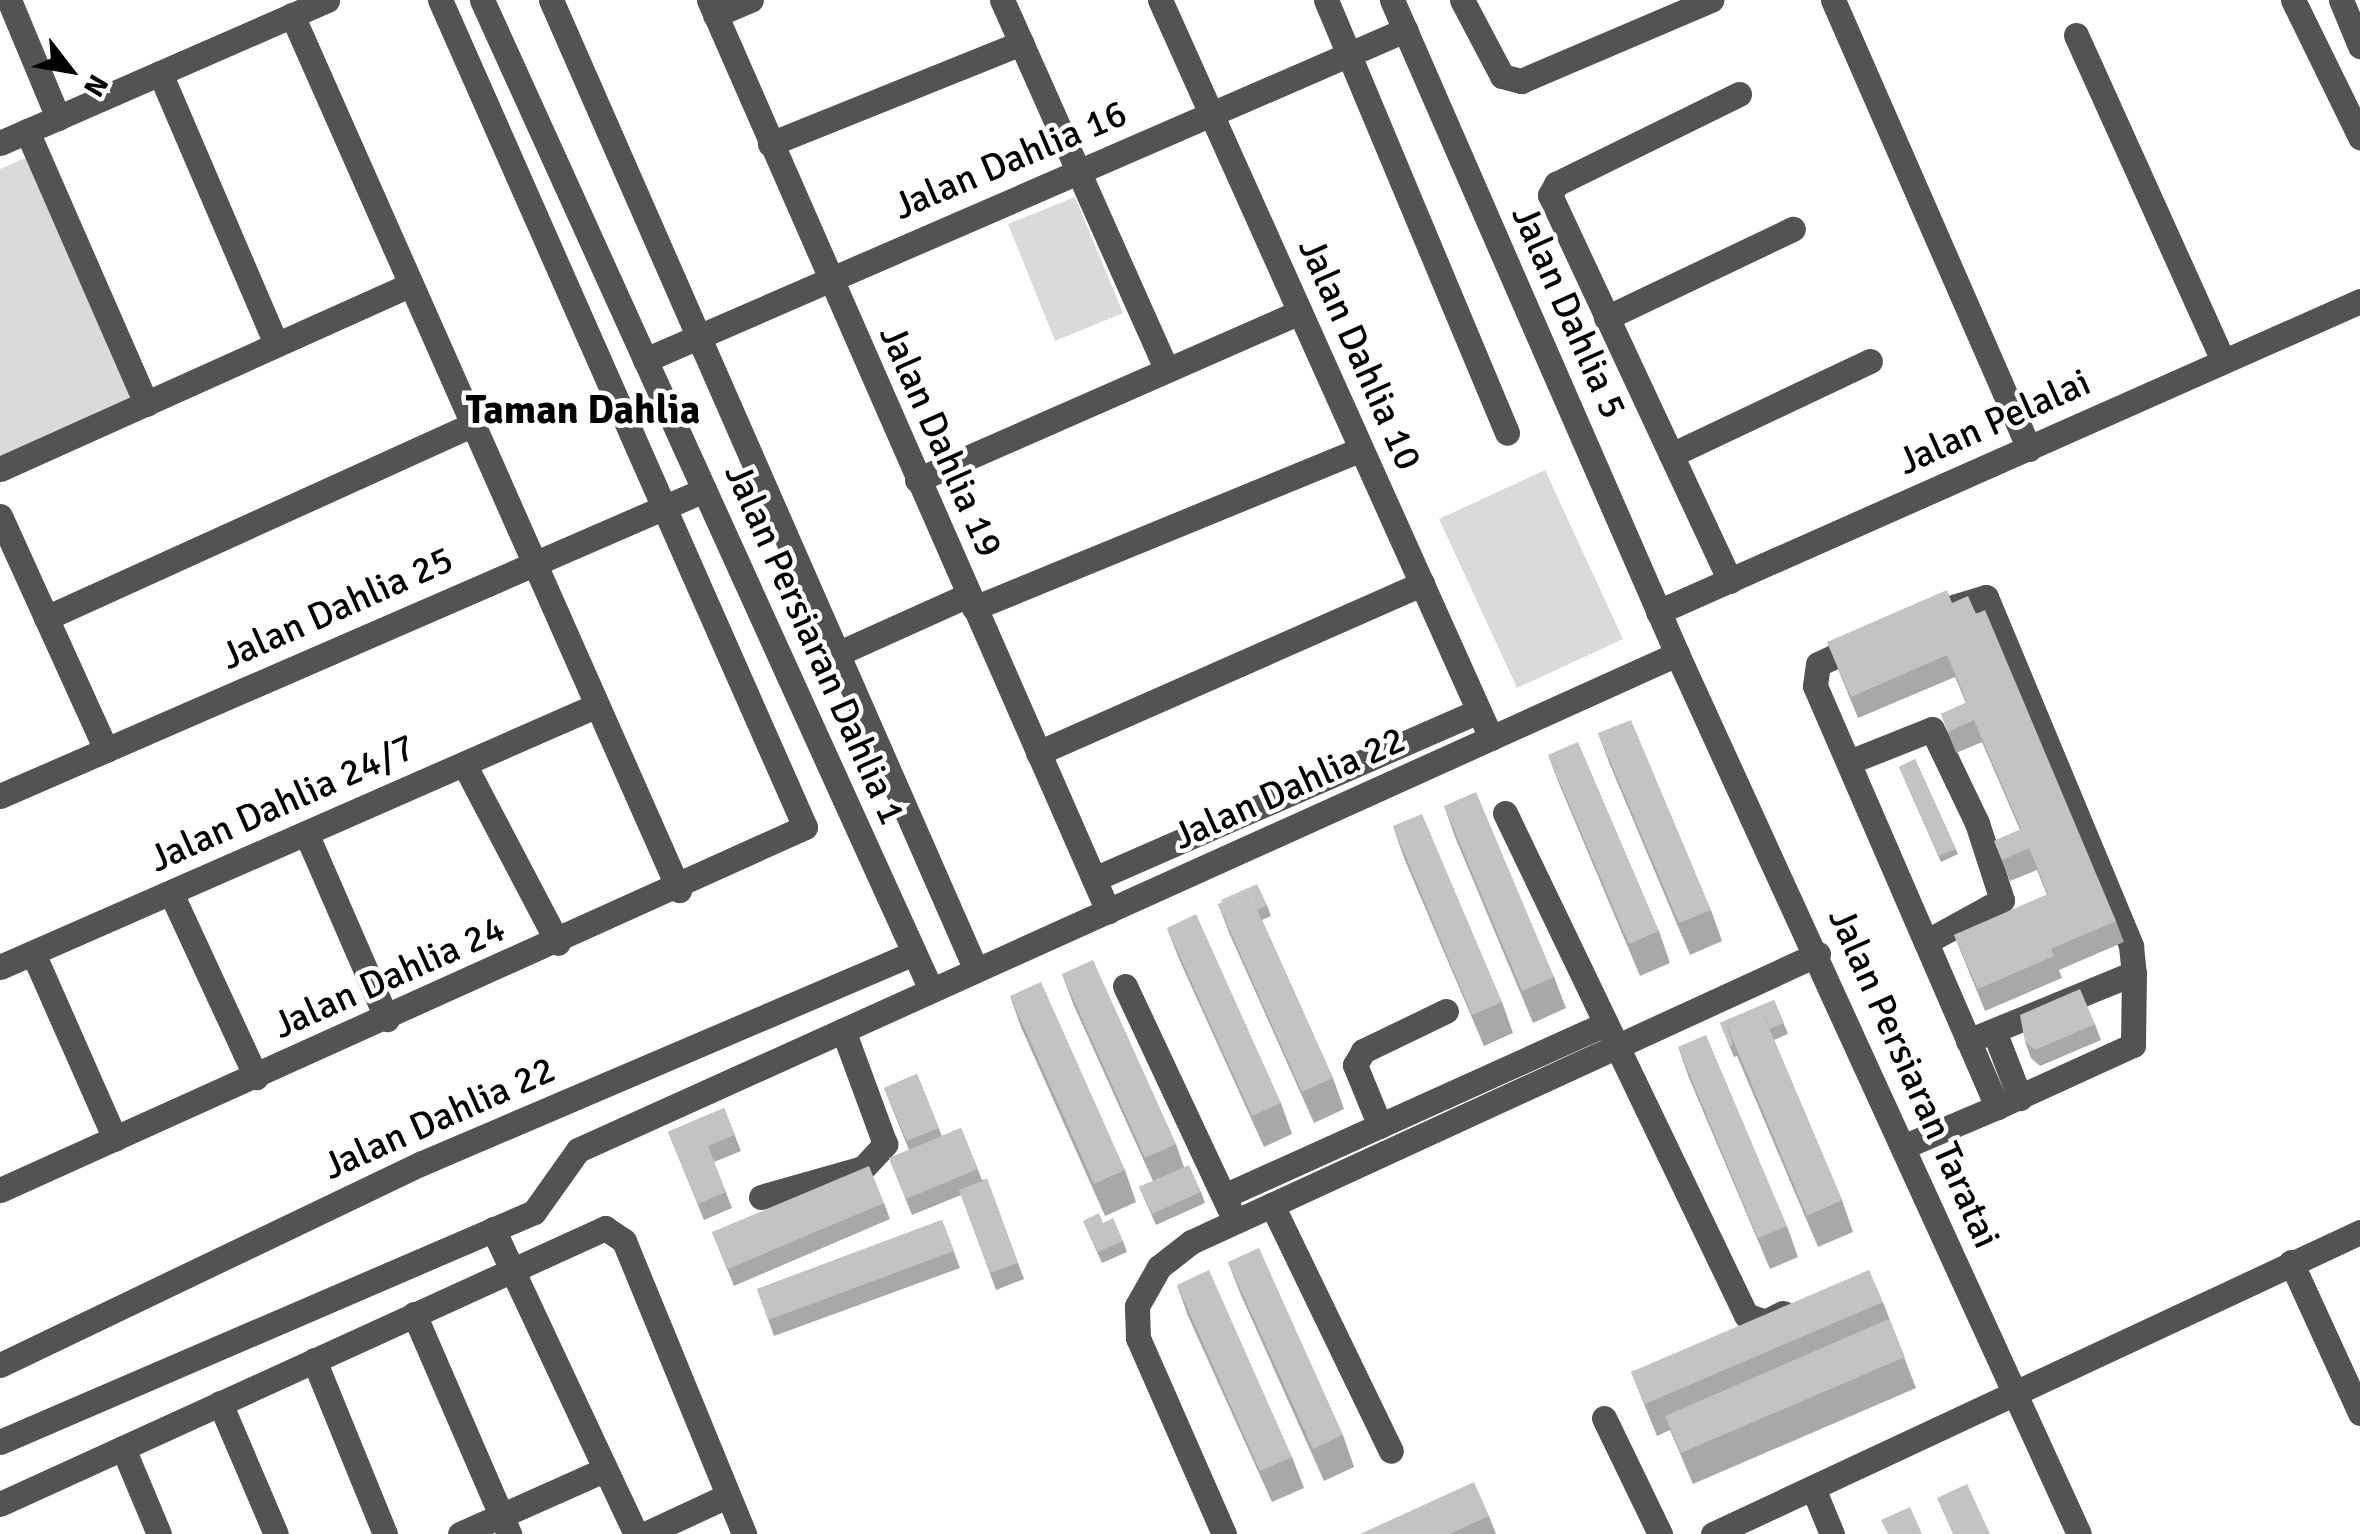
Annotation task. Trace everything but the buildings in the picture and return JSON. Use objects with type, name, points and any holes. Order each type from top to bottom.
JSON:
[{"type":"street","points":[[9,0],[58,118]]},
{"type":"street","points":[[0,143],[327,0]]},
{"type":"street","points":[[440,0],[666,506]]},
{"type":"street","name":"Jalan Persiaran Dahlia 1","points":[[482,0],[931,990]]},
{"type":"street","name":"Jalan Persiaran Dahlia 1","points":[[551,0],[976,970]]},
{"type":"street","points":[[712,8],[750,0]]},
{"type":"street","points":[[1002,0],[1166,368]]},
{"type":"street","name":"Jalan Dahlia 10","points":[[1160,0],[1490,738]]},
{"type":"street","points":[[1326,0],[1506,433]]},
{"type":"street","name":"Jalan Dahlia 5","points":[[1392,0],[1677,654]]},
{"type":"street","points":[[1462,0],[1497,68],[1521,81],[1711,0]]},
{"type":"street","points":[[1833,0],[2029,449]]},
{"type":"street","points":[[2293,0],[2360,136]]},
{"type":"street","points":[[2342,0],[2360,46]]},
{"type":"street","name":"Jalan Dahlia 19","points":[[712,8],[1108,911]]},
{"type":"street","points":[[292,15],[530,565],[679,890]]},
{"type":"street","name":"Jalan Dahlia 16","points":[[645,360],[1405,30]]},
{"type":"street","points":[[2076,35],[2222,359]]},
{"type":"street","points":[[770,144],[1021,43]]},
{"type":"street","points":[[160,73],[276,344]]},
{"type":"street","points":[[1730,581],[1551,207],[1556,184],[1739,94]]},
{"type":"street","points":[[27,131],[146,404]]},
{"type":"street","points":[[1606,318],[1793,229]]},
{"type":"street","points":[[0,469],[409,285]]},
{"type":"street","name":"Jalan Pelalai","points":[[1658,612],[2029,449],[2222,359],[2360,302]]},
{"type":"street","points":[[918,480],[1300,312]]},
{"type":"street","points":[[1671,455],[1870,362]]},
{"type":"street","points":[[46,618],[470,426]]},
{"type":"street","points":[[837,654],[1361,448]]},
{"type":"street","name":"Jalan Dahlia 25","points":[[0,796],[704,490]]},
{"type":"street","name":"Jalan Dahlia 24","points":[[0,1190],[679,890],[805,827],[666,506]]},
{"type":"street","points":[[0,516],[106,750]]},
{"type":"street","points":[[1038,753],[1422,584]]},
{"type":"street","points":[[1905,1146],[2009,1102],[2132,1045],[2134,973],[2130,946],[1986,598],[1962,598],[1818,664],[1815,686],[1968,1041],[2009,1102]]},
{"type":"street","name":"Jalan Dahlia 22","points":[[493,1229],[534,1212],[578,1150],[1677,654]]},
{"type":"street","name":"Jalan Persiaran Taratai","points":[[1677,654],[1818,954],[2079,1534]]},
{"type":"street","name":"Jalan Dahlia 24/7","points":[[0,967],[595,706]]},
{"type":"street","points":[[1094,879],[1478,710]]},
{"type":"street","points":[[1849,762],[1932,729],[1978,823],[2002,900],[1926,942]]},
{"type":"street","points":[[464,764],[558,943]]},
{"type":"street","points":[[1505,813],[1746,1315],[1765,1322],[1801,1304]]},
{"type":"street","points":[[306,834],[387,1019]]},
{"type":"street","points":[[172,893],[256,1076]]},
{"type":"street","name":"Jalan Dahlia 22","points":[[0,1365],[420,1164],[914,952]]},
{"type":"street","points":[[33,954],[115,1139]]},
{"type":"street","points":[[1224,1196],[1380,1126],[1818,954]]},
{"type":"street","points":[[1968,1041],[2134,973]]},
{"type":"street","points":[[1125,986],[1234,1222]]},
{"type":"street","points":[[1380,1126],[1355,1065],[1363,1052],[1446,1011]]},
{"type":"street","points":[[761,1196],[863,1168],[885,1144],[844,1030]]},
{"type":"street","points":[[1994,1031],[2009,1102]]},
{"type":"street","points":[[1224,1534],[1136,1318],[1159,1267],[1234,1222],[1609,1036]]},
{"type":"street","points":[[1272,1205],[1391,1452]]},
{"type":"street","points":[[0,1442],[493,1229],[636,1534]]},
{"type":"street","points":[[0,1504],[511,1270],[617,1231],[744,1534]]},
{"type":"street","points":[[1714,1534],[2013,1390],[2360,1232]]},
{"type":"street","points":[[2291,1262],[2360,1413]]},
{"type":"street","points":[[414,1314],[505,1525]]},
{"type":"street","points":[[314,1360],[384,1534]]},
{"type":"street","points":[[220,1404],[276,1534]]},
{"type":"street","points":[[1604,1418],[1660,1534]]},
{"type":"street","points":[[123,1448],[159,1534]]},
{"type":"street","points":[[460,1534],[505,1525],[604,1470]]},
{"type":"street","points":[[1814,1488],[1832,1534]]},
{"type":"street","points":[[645,1534],[727,1496]]},
{"type":"shaded area","points":[[27,157],[133,397],[0,457],[0,169]]},
{"type":"shaded area","points":[[1075,197],[1123,313],[1055,341],[1008,224]]},
{"type":"shaded area","points":[[1545,470],[1623,639],[1517,688],[1439,519]]},
{"type":"district","name":"Taman Dahlia","points":[[583,410]]}]
